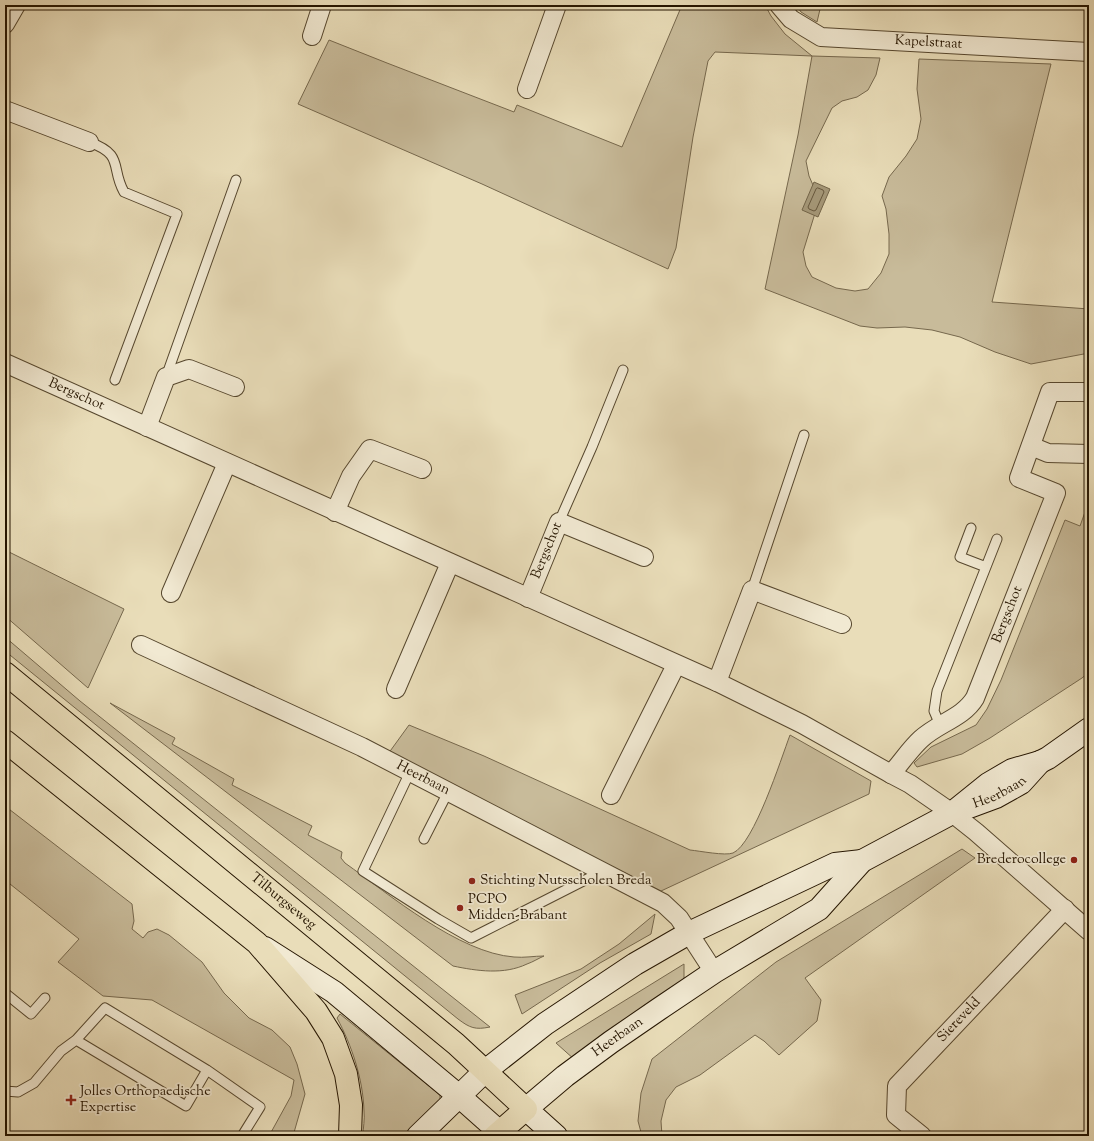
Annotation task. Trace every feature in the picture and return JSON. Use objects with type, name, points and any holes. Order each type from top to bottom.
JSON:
[{"type":"main road","name":"Tilburgseweg","points":[[5,673],[456,1044],[484,1072],[526,1109]]},
{"type":"main road","points":[[5,741],[257,943],[316,1011],[333,1038],[346,1074],[351,1105],[350,1136]]},
{"type":"main road","points":[[499,1135],[526,1109]]},
{"type":"street","points":[[5,24],[16,5]]},
{"type":"street","points":[[312,36],[322,5]]},
{"type":"street","points":[[527,88],[557,5]]},
{"type":"street","name":"Kapelstraat","points":[[779,5],[791,19],[821,37],[1089,52]]},
{"type":"street","points":[[5,110],[89,142]]},
{"type":"street","name":"Bergschot","points":[[5,363],[676,665],[717,682],[802,724],[910,784],[952,813],[1089,931]]},
{"type":"street","points":[[147,427],[166,377],[189,369],[235,387]]},
{"type":"street","name":"Bergschot","points":[[891,774],[921,739],[940,725],[965,710],[971,705],[975,698],[1056,493],[1019,478],[1050,392],[1089,393]]},
{"type":"street","points":[[1031,446],[1048,453],[1089,454]]},
{"type":"street","points":[[335,512],[351,476],[370,449],[422,469]]},
{"type":"street","points":[[171,593],[227,463]]},
{"type":"street","name":"Bergschot","points":[[528,598],[559,522],[644,557]]},
{"type":"street","points":[[396,689],[450,563]]},
{"type":"street","points":[[717,682],[752,590],[842,624]]},
{"type":"street","name":"Heerbaan","points":[[141,646],[362,748],[663,903],[679,918],[714,972]]},
{"type":"street","points":[[611,795],[676,665]]},
{"type":"street","name":"Heerbaan","points":[[526,1109],[565,1076],[611,1042],[714,972],[819,909],[862,861],[952,813],[988,784],[1012,770],[1040,762],[1048,758],[1089,729]]},
{"type":"street","name":"Heerbaan","points":[[418,1136],[484,1072],[545,1024],[635,964],[689,933],[835,864],[862,861]]},
{"type":"street","name":"Siereveld","points":[[922,1136],[896,1115],[897,1086],[1065,910]]},
{"type":"street","points":[[257,943],[334,992],[459,1096],[499,1135]]},
{"type":"street","name":"Tilburgseweg","points":[[526,1109],[556,1136]]},
{"type":"lane","points":[[89,142],[100,146],[112,154],[117,168],[119,184],[124,192],[177,214],[115,380]]},
{"type":"lane","points":[[166,377],[236,180]]},
{"type":"lane","points":[[559,522],[592,447],[623,370]]},
{"type":"lane","points":[[752,590],[804,435]]},
{"type":"lane","points":[[971,528],[960,557],[986,567]]},
{"type":"lane","points":[[940,725],[934,711],[937,691],[997,539]]},
{"type":"lane","points":[[410,772],[363,871],[438,919],[471,938],[597,874],[600,870]]},
{"type":"lane","points":[[424,840],[448,792]]},
{"type":"lane","points":[[5,993],[31,1014],[45,998]]},
{"type":"lane","points":[[5,1091],[18,1092],[34,1083],[61,1051],[76,1040],[105,1008],[207,1070],[260,1107],[242,1136]]},
{"type":"lane","points":[[76,1040],[186,1106],[207,1070]]},
{"type":"shaded area","points":[[682,5],[765,5],[771,16],[785,34],[812,56],[715,52],[708,61],[693,137],[676,248],[668,269],[482,184],[298,104],[329,40],[514,112],[517,105],[622,147]]},
{"type":"shaded area","points":[[796,5],[821,5],[817,22],[801,12]]},
{"type":"shaded area","points":[[812,56],[880,58],[876,75],[868,90],[857,97],[842,101],[832,108],[806,161],[809,176],[816,192],[816,210],[803,252],[806,266],[812,277],[836,288],[855,291],[868,289],[881,273],[889,254],[889,234],[886,209],[882,196],[889,177],[906,156],[917,139],[921,119],[917,89],[919,59],[1051,64],[992,302],[1089,309],[1089,353],[1031,364],[995,352],[960,337],[932,330],[905,327],[877,328],[860,326],[765,289],[798,135]]},
{"type":"shaded area","points":[[1089,501],[1089,672],[990,738],[962,754],[917,767],[914,763],[931,747],[976,725],[987,709],[1001,680],[1065,520],[1080,526]]},
{"type":"shaded area","points":[[5,550],[124,609],[88,688],[5,616]]},
{"type":"shaded area","points":[[5,637],[80,701],[490,1027],[473,1028],[458,1019],[5,651]]},
{"type":"shaded area","points":[[110,703],[175,738],[172,744],[234,779],[232,785],[312,826],[308,835],[342,852],[341,858],[345,863],[404,906],[448,934],[493,953],[514,957],[544,956],[518,967],[500,971],[453,966]]},
{"type":"shaded area","points":[[409,725],[484,756],[690,850],[712,853],[733,853],[741,846],[750,834],[774,781],[790,735],[871,781],[869,794],[661,891],[388,754]]},
{"type":"shaded area","points":[[5,806],[132,904],[134,921],[132,929],[143,938],[148,932],[157,929],[169,935],[202,962],[224,993],[249,1018],[272,1030],[290,1047],[297,1064],[305,1094],[293,1136],[269,1136],[291,1096],[294,1080],[152,1000],[103,996],[58,962],[79,939],[5,880]]},
{"type":"shaded area","points":[[962,849],[975,858],[805,978],[821,1000],[817,1021],[779,1055],[755,1035],[700,1075],[676,1087],[666,1100],[661,1121],[662,1136],[642,1136],[638,1121],[641,1093],[652,1059],[776,962]]},
{"type":"shaded area","points":[[655,914],[651,934],[600,963],[522,1014],[515,995],[581,969],[619,944]]},
{"type":"shaded area","points":[[684,964],[684,979],[676,991],[575,1060],[556,1043]]},
{"type":"shaded area","points":[[340,1014],[440,1095],[440,1103],[407,1136],[363,1136],[364,1114],[359,1075],[352,1051],[337,1018]]},
{"type":"water","points":[[814,182],[830,189],[818,217],[802,210]]},
{"type":"place","name":"Brederocollege","points":[[1074,860]]},
{"type":"place","name":"Stichting Nutsscholen Breda","points":[[472,881]]},
{"type":"place","name":"PCPO Midden-Brabant","points":[[460,908]]},
{"type":"place","name":"Jolles Orthopaedische Expertise","points":[[71,1100]]}]
